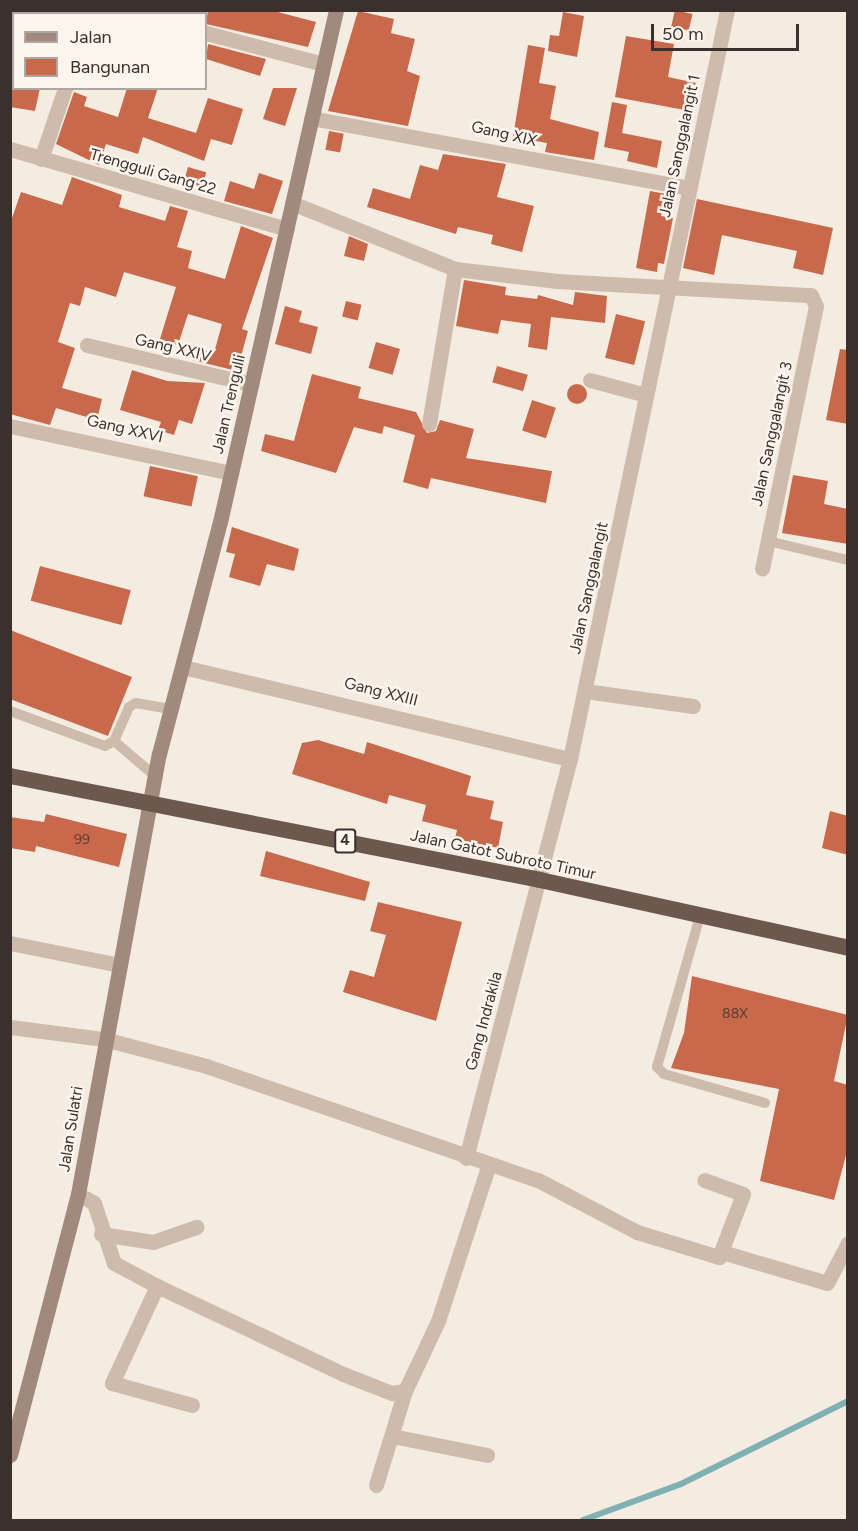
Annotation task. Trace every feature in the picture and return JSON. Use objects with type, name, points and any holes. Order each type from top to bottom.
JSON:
[{"type":"highway","name":"4","points":[[10,776],[150,804]]},
{"type":"highway","name":"Jalan Gatot Subroto Timur","points":[[150,804],[538,886],[700,916],[848,948]]},
{"type":"main road","name":"Jalan Trengulli","points":[[150,804],[154,775],[231,473],[336,10]]},
{"type":"main road","name":"Jalan Sulatri","points":[[10,1455],[78,1194],[104,1040],[150,804]]},
{"type":"street","name":"Jalan Sanggalangit 1","points":[[666,289],[728,10]]},
{"type":"street","points":[[207,33],[323,64]]},
{"type":"street","points":[[41,159],[64,90]]},
{"type":"street","name":"Gang XIX","points":[[311,118],[689,188]]},
{"type":"street","name":"Trengguli Gang 22","points":[[10,149],[287,229]]},
{"type":"street","points":[[292,203],[455,269],[666,289]]},
{"type":"street","points":[[429,424],[455,269]]},
{"type":"street","name":"Jalan Sanggalangit 3","points":[[666,289],[808,293],[816,306],[762,568]]},
{"type":"street","name":"Jalan Sanggalangit","points":[[538,886],[585,691],[666,289]]},
{"type":"street","name":"Gang XXIV","points":[[87,345],[251,384]]},
{"type":"street","points":[[590,380],[646,395]]},
{"type":"street","name":"Gang XXVI","points":[[10,426],[231,473]]},
{"type":"street","name":"Gang XXIII","points":[[183,667],[570,759]]},
{"type":"street","points":[[585,691],[693,706]]},
{"type":"street","name":"Gang Indrakila","points":[[466,1158],[538,886]]},
{"type":"street","points":[[10,944],[118,966]]},
{"type":"street","points":[[10,1027],[104,1040],[206,1066],[466,1158],[538,1180],[637,1232],[708,1256],[722,1252],[827,1283],[848,1243]]},
{"type":"street","points":[[376,1485],[405,1391],[438,1321],[489,1164]]},
{"type":"street","points":[[704,1180],[743,1194],[722,1252]]},
{"type":"street","points":[[78,1194],[94,1203],[101,1234],[114,1263],[157,1286],[343,1374],[392,1393],[405,1391]]},
{"type":"street","points":[[101,1234],[153,1242],[196,1227]]},
{"type":"street","points":[[157,1286],[111,1381],[117,1388],[192,1405]]},
{"type":"street","points":[[392,1436],[487,1455]]},
{"type":"lane","points":[[768,541],[848,560]]},
{"type":"lane","points":[[114,741],[129,708],[136,703],[171,709]]},
{"type":"lane","points":[[10,711],[92,745],[114,741]]},
{"type":"lane","points":[[114,741],[154,775]]},
{"type":"lane","points":[[700,916],[657,1067],[664,1074],[765,1103]]},
{"type":"building","points":[[208,10],[270,10],[316,22],[308,47],[207,24]]},
{"type":"building","points":[[675,10],[693,14],[689,31],[671,27]]},
{"type":"building","points":[[358,11],[394,19],[391,33],[415,39],[407,71],[420,76],[408,126],[328,111]]},
{"type":"building","points":[[563,12],[584,16],[577,57],[548,51],[550,35],[559,36]]},
{"type":"building","points":[[626,36],[674,44],[668,77],[696,83],[690,111],[615,97]]},
{"type":"building","points":[[208,44],[266,59],[260,76],[207,59]]},
{"type":"building","points":[[528,45],[545,48],[539,83],[556,86],[550,119],[599,132],[594,160],[545,152],[547,143],[513,137]]},
{"type":"building","points":[[10,88],[12,90],[40,90],[35,111],[10,107]]},
{"type":"building","points":[[273,88],[297,88],[285,126],[263,119]]},
{"type":"building","points":[[126,90],[157,90],[148,118],[196,133],[208,98],[243,109],[232,145],[211,139],[204,161],[143,137],[138,154],[106,144],[99,165],[56,144],[74,92],[87,97],[84,106],[118,117]]},
{"type":"building","points":[[612,102],[627,105],[622,133],[662,141],[657,168],[627,161],[629,152],[604,147]]},
{"type":"building","points":[[329,131],[344,134],[340,153],[325,150]]},
{"type":"building","points":[[443,154],[506,164],[497,197],[534,206],[522,252],[491,244],[493,235],[458,227],[456,234],[367,207],[373,188],[410,199],[420,165],[438,170]]},
{"type":"building","points":[[188,167],[206,172],[202,187],[184,181]]},
{"type":"building","points":[[259,173],[283,181],[272,214],[224,201],[230,181],[254,189]]},
{"type":"building","points":[[72,177],[122,195],[119,207],[165,221],[170,206],[188,211],[177,247],[192,251],[188,268],[225,279],[241,226],[273,238],[242,329],[248,331],[237,371],[192,360],[195,348],[214,353],[222,324],[188,314],[178,345],[160,339],[176,287],[124,272],[116,297],[85,287],[80,306],[70,303],[58,342],[75,348],[62,388],[102,399],[97,420],[56,408],[50,425],[10,414],[10,224],[21,192],[62,205]]},
{"type":"building","points":[[650,191],[666,194],[661,216],[673,218],[664,264],[658,263],[657,272],[636,268]]},
{"type":"building","points":[[697,199],[833,228],[823,275],[793,268],[797,251],[722,235],[714,275],[683,268]]},
{"type":"building","points":[[349,236],[368,244],[364,261],[344,256]]},
{"type":"building","points":[[464,280],[506,287],[505,295],[537,299],[538,295],[573,305],[575,292],[607,296],[605,323],[551,317],[547,350],[528,347],[531,324],[501,320],[498,334],[456,326]]},
{"type":"building","points":[[346,301],[362,305],[358,320],[342,317]]},
{"type":"building","points":[[285,306],[302,311],[299,322],[318,327],[311,354],[275,344]]},
{"type":"building","points":[[616,314],[645,321],[634,365],[605,358]]},
{"type":"building","points":[[376,342],[400,349],[393,375],[369,368]]},
{"type":"building","points":[[840,349],[848,350],[848,424],[826,420]]},
{"type":"building","points":[[497,366],[528,375],[523,391],[492,382]]},
{"type":"building","points":[[132,370],[167,381],[205,383],[192,424],[179,420],[174,435],[158,430],[161,422],[120,410]]},
{"type":"building","points":[[312,374],[361,387],[358,398],[416,412],[427,433],[436,431],[440,420],[474,429],[466,458],[552,471],[546,503],[431,478],[428,489],[403,482],[415,435],[384,426],[382,434],[354,427],[336,473],[261,451],[265,434],[294,441]]},
{"type":"building","points":[[577,384],[584,387],[587,394],[584,401],[577,404],[570,401],[567,394],[570,387]]},
{"type":"building","points":[[532,400],[556,408],[546,438],[522,430]]},
{"type":"building","points":[[150,466],[198,476],[191,507],[144,496]]},
{"type":"building","points":[[793,475],[828,481],[824,504],[848,509],[848,544],[782,533]]},
{"type":"building","points":[[232,527],[299,549],[294,571],[267,564],[260,586],[229,577],[235,554],[226,552]]},
{"type":"building","points":[[40,566],[131,590],[121,625],[31,601]]},
{"type":"building","points":[[10,630],[132,677],[108,736],[10,699]]},
{"type":"building","points":[[318,740],[364,754],[367,742],[471,776],[466,795],[494,801],[490,819],[503,822],[498,848],[455,839],[457,830],[422,821],[426,805],[389,795],[387,804],[292,774],[302,743]]},
{"type":"building","points":[[830,811],[848,816],[848,855],[822,848]]},
{"type":"building","points":[[46,814],[127,834],[119,867],[36,846],[35,852],[10,848],[10,817],[44,822]]},
{"type":"building","points":[[266,851],[370,882],[365,901],[260,876]]},
{"type":"building","points":[[378,902],[462,922],[436,1021],[343,992],[350,970],[374,977],[386,935],[370,931]]},
{"type":"building","points":[[692,976],[848,1015],[834,1081],[848,1085],[848,1148],[834,1200],[760,1181],[779,1089],[671,1068],[684,1033]]},
{"type":"waterway","points":[[583,1520],[681,1484],[848,1401]]}]
